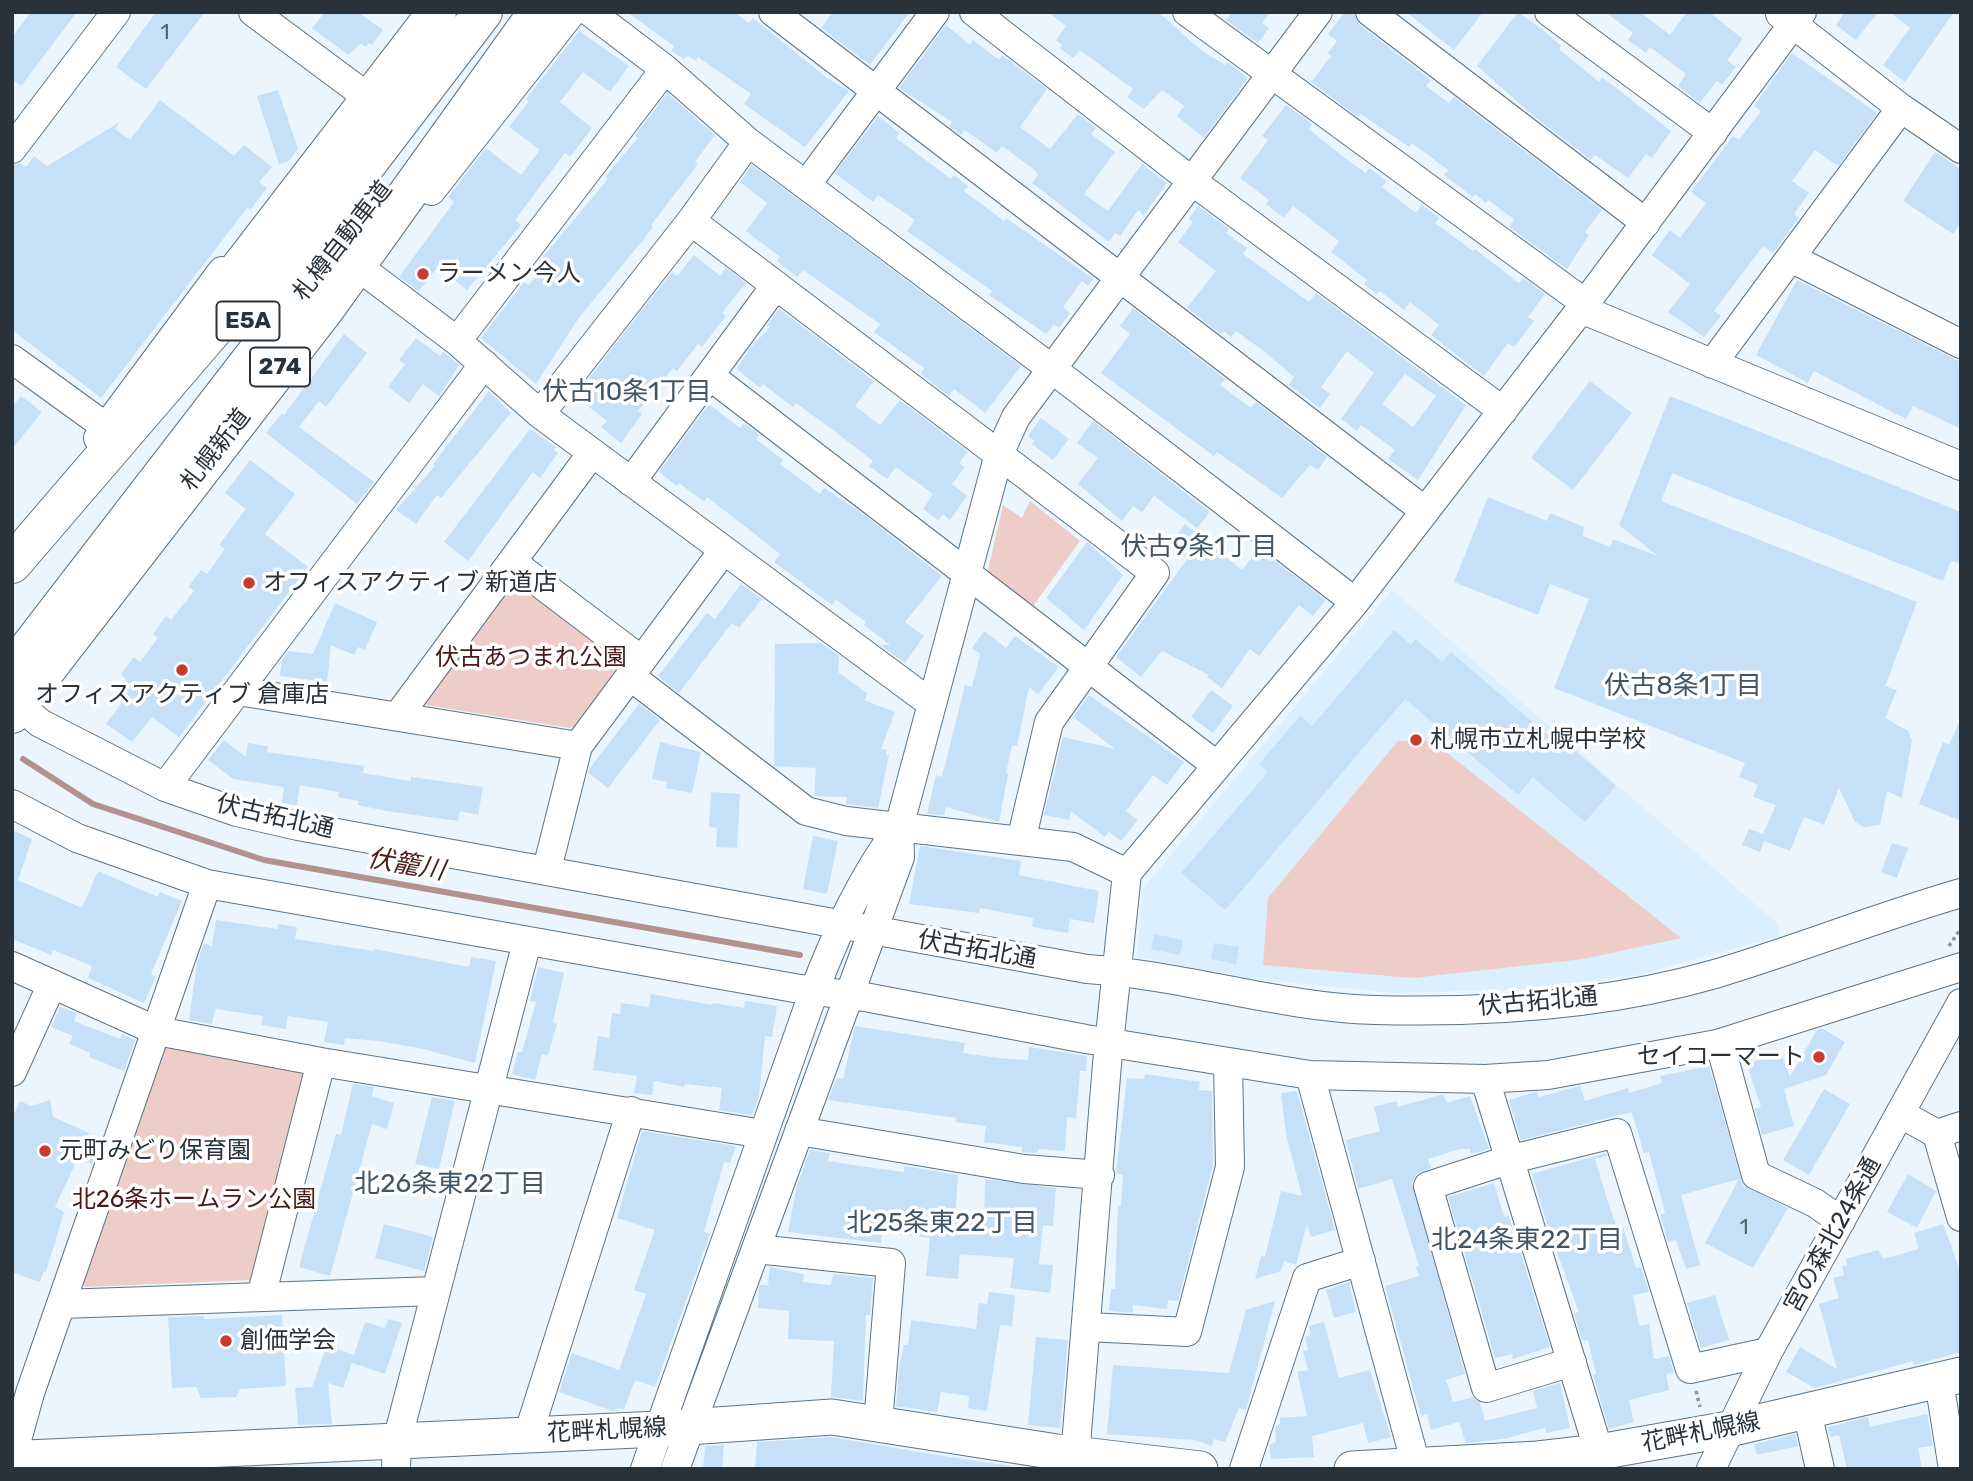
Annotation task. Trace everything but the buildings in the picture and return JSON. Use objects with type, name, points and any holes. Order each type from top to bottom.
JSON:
[{"type":"highway","points":[[12,563],[437,12]]},
{"type":"highway","points":[[12,563],[328,195],[476,12]]},
{"type":"highway","name":"札樽自動車道","points":[[12,629],[483,12]]},
{"type":"highway","name":"札樽自動車道","points":[[14,697],[520,12]]},
{"type":"highway","name":"札幌新道","points":[[14,697],[358,262],[538,12]]},
{"type":"highway","points":[[484,87],[502,74],[549,12]]},
{"type":"main road","name":"花畔札幌線","points":[[1352,1469],[1416,1465],[1536,1464],[1716,1424],[1807,1410],[1950,1378]]},
{"type":"main road","name":"花畔札幌線","points":[[12,1465],[27,1458],[396,1455],[528,1435],[832,1417],[1057,1452],[1076,1460],[1200,1469]]},
{"type":"street","points":[[12,149],[116,12]]},
{"type":"street","points":[[253,12],[358,90]]},
{"type":"street","points":[[12,552],[418,12]]},
{"type":"street","points":[[358,262],[381,255],[572,12]]},
{"type":"street","points":[[590,12],[665,69],[748,142],[1052,369],[1355,602]]},
{"type":"street","points":[[773,12],[1426,511]]},
{"type":"street","points":[[806,185],[935,12]]},
{"type":"street","points":[[974,12],[1192,181],[1503,411]]},
{"type":"street","points":[[1187,12],[1583,306],[1713,364],[1961,466]]},
{"type":"street","points":[[645,1469],[675,1428],[756,1249],[900,857],[899,827],[999,454],[1016,417],[1318,12]]},
{"type":"street","points":[[1370,12],[1646,223]]},
{"type":"street","points":[[1549,12],[1713,133]]},
{"type":"street","points":[[1076,1460],[1109,1043],[1127,873],[1355,602],[1426,511],[1713,133],[1791,17],[1901,108],[1961,149]]},
{"type":"street","points":[[457,341],[665,69]]},
{"type":"street","points":[[1713,364],[1901,108]]},
{"type":"street","points":[[540,414],[691,221],[748,142]]},
{"type":"street","points":[[691,221],[1155,573],[1049,722],[1021,841]]},
{"type":"street","points":[[1791,258],[1961,344]]},
{"type":"street","points":[[358,262],[457,341],[540,414],[932,704]]},
{"type":"street","points":[[631,482],[776,285]]},
{"type":"street","points":[[12,359],[106,427]]},
{"type":"street","points":[[165,787],[484,364]]},
{"type":"street","points":[[710,376],[1086,668],[1216,765]]},
{"type":"street","points":[[398,716],[592,453]]},
{"type":"street","points":[[547,869],[578,746],[723,551]]},
{"type":"street","points":[[512,562],[806,811],[846,821],[1073,848],[1127,873]]},
{"type":"street","points":[[238,691],[578,746]]},
{"type":"street","name":"伏古拓北通","points":[[14,697],[40,723],[165,787],[237,812],[298,826],[1087,969],[1117,971],[1269,998],[1373,1010],[1514,1007],[1603,997],[1713,974],[1961,893]]},
{"type":"street","points":[[12,804],[77,838],[206,884],[1109,1043],[1310,1075],[1485,1079],[1548,1074],[1720,1044],[1954,959]]},
{"type":"street","points":[[675,1469],[675,1428],[763,1134],[841,923],[868,870],[899,827]]},
{"type":"street","points":[[12,1458],[21,1390],[61,1304],[206,884]]},
{"type":"street","points":[[396,1455],[527,942]]},
{"type":"street","points":[[12,966],[157,1031],[321,1062],[490,1087],[763,1134]]},
{"type":"street","points":[[12,1072],[52,984]]},
{"type":"street","name":"宮の森北24条通","points":[[1711,1469],[1716,1424],[1768,1352],[1961,1003]]},
{"type":"street","points":[[1720,1044],[1756,1175],[1815,1203],[1841,1221]]},
{"type":"street","points":[[261,1297],[321,1062]]},
{"type":"street","points":[[1088,1327],[1187,1332],[1230,1167],[1228,1062]]},
{"type":"street","points":[[1310,1075],[1416,1465]]},
{"type":"street","points":[[1485,1079],[1599,1452]]},
{"type":"street","points":[[528,1435],[631,1111]]},
{"type":"street","points":[[1901,1114],[1949,1130],[1961,1217]]},
{"type":"street","points":[[799,1131],[1024,1169],[1100,1175]]},
{"type":"street","points":[[1572,1362],[1486,1388],[1428,1186],[1508,1160],[1617,1133],[1690,1369],[1768,1352]]},
{"type":"street","points":[[756,1249],[891,1263],[878,1424]]},
{"type":"street","points":[[1244,1469],[1307,1279],[1362,1261]]},
{"type":"street","points":[[61,1304],[436,1291]]},
{"type":"street","points":[[1950,1378],[1953,1469]]},
{"type":"street","points":[[1807,1410],[1820,1469]]},
{"type":"path","points":[[1954,959],[1961,929]]},
{"type":"path","points":[[1690,1369],[1716,1424]]},
{"type":"shaded area","name":"札幌市立札幌中学校","points":[[1392,590],[1778,924],[1779,936],[1639,975],[1520,989],[1394,993],[1257,979],[1137,957],[1142,890]]},
{"type":"green space","points":[[1030,501],[1080,541],[1031,609],[987,575],[1003,505],[1022,518]]},
{"type":"green space","name":"伏古あつまれ公園","points":[[512,576],[628,662],[581,723],[570,728],[426,705],[423,692]]},
{"type":"green space","points":[[1398,741],[1432,741],[1681,938],[1583,959],[1412,978],[1263,965],[1268,898]]},
{"type":"green space","name":"北26条ホームラン公園","points":[[172,1044],[308,1071],[256,1275],[250,1280],[85,1287],[83,1282],[165,1047]]},
{"type":"waterway","name":"伏籠川","points":[[23,759],[93,804],[264,860],[800,955]]},
{"type":"place","name":"ラーメン今人","points":[[423,274]]},
{"type":"place","name":"オフィスアクティブ 新道店","points":[[249,583]]},
{"type":"place","name":"オフィスアクティブ 倉庫店","points":[[182,670]]},
{"type":"place","name":"札幌市立札幌中学校","points":[[1416,740]]},
{"type":"place","name":"セイコーマート","points":[[1819,1057]]},
{"type":"place","name":"元町みどり保育園","points":[[45,1151]]},
{"type":"place","name":"創価学会","points":[[226,1341]]},
{"type":"district","name":"伏古10条1丁目","points":[[627,392]]},
{"type":"district","name":"伏古9条1丁目","points":[[1199,547]]},
{"type":"district","name":"伏古8条1丁目","points":[[1683,686]]},
{"type":"district","name":"北26条東22丁目","points":[[450,1184]]},
{"type":"district","name":"北25条東22丁目","points":[[942,1223]]},
{"type":"district","name":"北24条東22丁目","points":[[1527,1240]]}]
